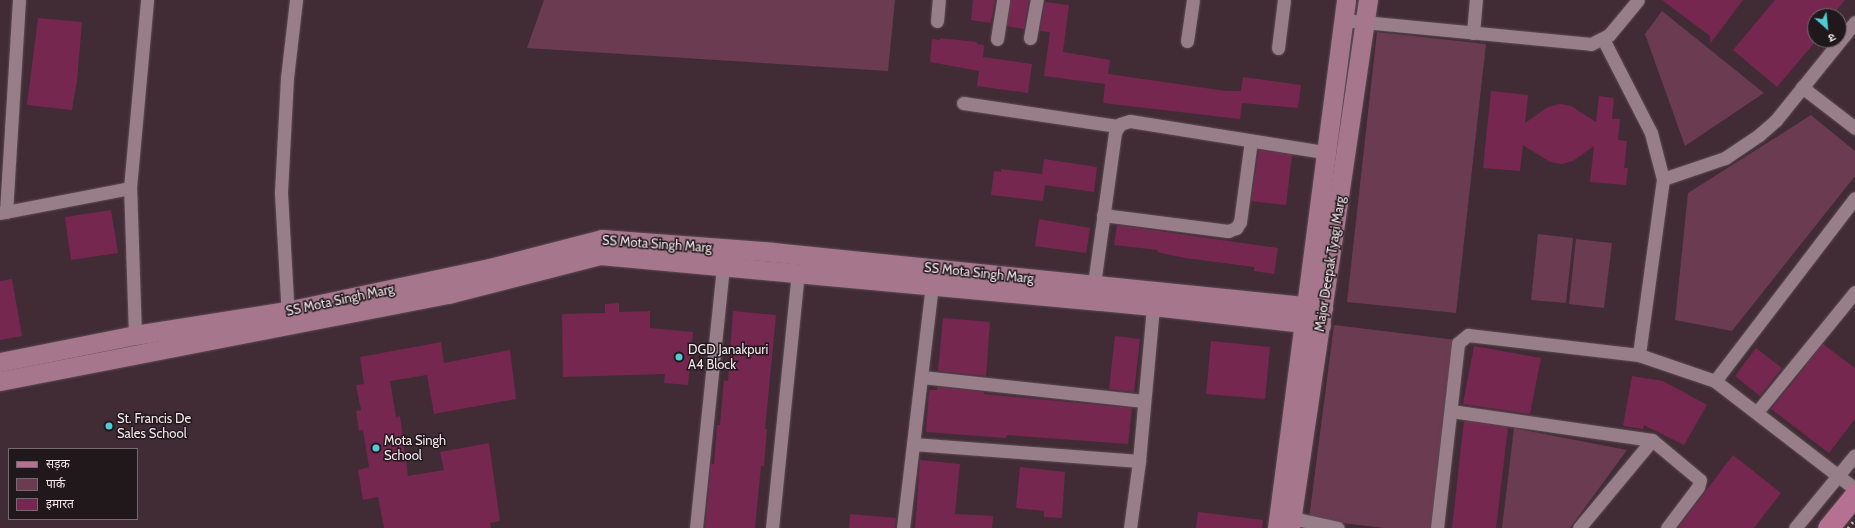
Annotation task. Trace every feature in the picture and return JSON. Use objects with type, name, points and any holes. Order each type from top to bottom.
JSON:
[{"type":"main road","points":[[1828,528],[1855,495]]},
{"type":"street","points":[[19,0],[3,212],[130,188]]},
{"type":"street","points":[[135,336],[130,188],[147,0]]},
{"type":"street","points":[[288,318],[281,192],[287,78],[296,0]]},
{"type":"street","points":[[937,21],[939,0]]},
{"type":"street","points":[[997,39],[1003,0]]},
{"type":"street","points":[[1030,38],[1037,0]]},
{"type":"street","points":[[1187,41],[1192,0]]},
{"type":"street","points":[[1278,48],[1284,0]]},
{"type":"street","name":"Major Deepak Tyagi Marg","points":[[1314,316],[1324,152],[1346,0]]},
{"type":"street","name":"Major Deepak Tyagi Marg","points":[[1284,522],[1314,316],[1366,22],[1368,0]]},
{"type":"street","points":[[1473,33],[1476,0]]},
{"type":"street","points":[[1343,20],[1591,44],[1603,39],[1617,27],[1638,0]]},
{"type":"street","points":[[1663,179],[1709,165],[1743,148],[1768,128],[1855,22]]},
{"type":"street","points":[[1603,39],[1651,133],[1663,179],[1639,355]]},
{"type":"street","points":[[1802,88],[1855,128]]},
{"type":"street","points":[[963,103],[1117,126],[1130,121],[1324,152]]},
{"type":"street","points":[[1094,284],[1117,126]]},
{"type":"street","points":[[1103,215],[1228,231],[1236,228],[1240,222],[1251,141]]},
{"type":"street","points":[[1715,381],[1855,198]]},
{"type":"street","name":"SS Mota Singh Marg","points":[[0,381],[85,365],[288,318],[602,239],[933,276],[1152,306],[1314,316]]},
{"type":"street","name":"SS Mota Singh Marg","points":[[0,362],[135,336],[288,318],[448,294],[600,255],[798,272],[933,276],[1094,284],[1314,316]]},
{"type":"street","points":[[696,528],[723,265]]},
{"type":"street","points":[[772,528],[798,272]]},
{"type":"street","points":[[903,528],[933,276]]},
{"type":"street","points":[[1757,412],[1855,292]]},
{"type":"street","points":[[1130,528],[1139,461],[1152,306]]},
{"type":"street","points":[[1437,528],[1458,343],[1468,335],[1639,355],[1715,381],[1855,488]]},
{"type":"street","points":[[85,345],[85,365]]},
{"type":"street","points":[[922,377],[1144,400]]},
{"type":"street","points":[[1451,411],[1652,440],[1700,480],[1698,487],[1667,528]]},
{"type":"street","points":[[1579,528],[1652,440]]},
{"type":"street","points":[[913,444],[1139,461]]},
{"type":"street","points":[[1795,528],[1855,455]]},
{"type":"street","points":[[1284,522],[1338,528]]},
{"type":"green space","points":[[544,0],[895,0],[888,71],[527,48]]},
{"type":"green space","points":[[1662,11],[1764,93],[1685,146],[1645,34]]},
{"type":"green space","points":[[1377,32],[1486,44],[1456,313],[1347,302]]},
{"type":"green space","points":[[1811,115],[1855,151],[1855,176],[1732,331],[1675,320],[1688,193]]},
{"type":"green space","points":[[1538,234],[1573,238],[1566,303],[1531,300]]},
{"type":"green space","points":[[1576,239],[1612,243],[1604,308],[1569,304]]},
{"type":"green space","points":[[1334,325],[1457,340],[1433,528],[1384,528],[1309,519]]},
{"type":"green space","points":[[1514,428],[1627,450],[1570,528],[1502,528]]},
{"type":"building","points":[[973,0],[995,0],[991,23],[971,20]]},
{"type":"building","points":[[1011,0],[1029,0],[1024,29],[1007,26]]},
{"type":"building","points":[[1662,0],[1743,0],[1710,44],[1710,36]]},
{"type":"building","points":[[1775,0],[1845,0],[1838,8],[1807,8],[1807,48],[1810,48],[1777,87],[1733,50]]},
{"type":"building","points":[[1045,2],[1069,5],[1063,52],[1110,60],[1108,74],[1226,91],[1241,91],[1243,77],[1301,85],[1298,108],[1242,103],[1240,119],[1103,103],[1105,84],[1044,76],[1050,32],[1040,31]]},
{"type":"building","points":[[38,18],[82,22],[77,80],[72,110],[27,105]]},
{"type":"building","points":[[940,38],[977,42],[977,44],[984,45],[983,57],[1032,64],[1028,93],[977,86],[979,71],[930,62],[932,39],[940,40]]},
{"type":"building","points":[[1491,91],[1528,95],[1525,123],[1548,107],[1560,104],[1571,106],[1596,122],[1599,96],[1614,98],[1612,119],[1620,119],[1618,140],[1627,141],[1624,168],[1628,168],[1626,185],[1590,182],[1594,146],[1573,161],[1562,164],[1550,162],[1523,145],[1520,171],[1483,168]]},
{"type":"building","points":[[1259,150],[1292,155],[1286,205],[1251,201]]},
{"type":"building","points":[[1044,159],[1097,167],[1094,192],[1045,185],[1043,201],[991,195],[994,171],[1001,172],[1001,169],[1042,174]]},
{"type":"building","points":[[111,210],[118,253],[71,260],[65,217]]},
{"type":"building","points":[[1039,219],[1090,228],[1086,253],[1035,246]]},
{"type":"building","points":[[1117,225],[1278,248],[1274,274],[1254,271],[1254,267],[1185,258],[1157,252],[1158,250],[1114,245]]},
{"type":"building","points":[[12,279],[22,336],[0,340],[0,281]]},
{"type":"building","points":[[619,303],[619,312],[650,311],[650,328],[693,332],[688,385],[664,383],[665,374],[563,377],[562,314],[605,313],[605,304]]},
{"type":"building","points":[[733,311],[776,315],[765,429],[767,429],[764,466],[761,466],[755,528],[705,528],[711,464],[714,464],[717,425],[720,425],[724,380],[728,381]]},
{"type":"building","points":[[943,318],[990,322],[986,376],[938,371]]},
{"type":"building","points":[[1115,336],[1140,339],[1134,392],[1109,389]]},
{"type":"building","points":[[1211,341],[1270,347],[1265,399],[1206,394]]},
{"type":"building","points":[[441,342],[444,363],[510,350],[516,399],[434,414],[427,375],[390,381],[396,417],[400,416],[408,476],[444,470],[440,452],[489,443],[500,521],[490,523],[491,528],[384,528],[378,497],[363,500],[358,470],[369,467],[363,430],[359,431],[356,411],[361,410],[356,385],[364,384],[360,357]]},
{"type":"building","points":[[1823,344],[1855,368],[1855,419],[1829,453],[1771,409]]},
{"type":"building","points":[[1474,346],[1541,358],[1530,414],[1463,404]]},
{"type":"building","points":[[1756,348],[1782,368],[1760,396],[1735,376]]},
{"type":"building","points":[[1632,376],[1663,381],[1707,405],[1684,445],[1644,425],[1643,429],[1623,426]]},
{"type":"building","points":[[937,387],[984,392],[984,394],[1132,408],[1128,444],[1007,435],[1006,438],[926,432],[929,390],[937,390]]},
{"type":"building","points":[[1464,421],[1508,427],[1496,528],[1452,528]]},
{"type":"building","points":[[1733,455],[1781,493],[1754,528],[1678,528]]},
{"type":"building","points":[[920,460],[960,464],[955,514],[993,516],[992,528],[915,528]]},
{"type":"building","points":[[1020,467],[1065,472],[1062,518],[1044,517],[1044,511],[1016,508]]},
{"type":"building","points":[[1198,512],[1263,520],[1262,528],[1196,528]]},
{"type":"building","points":[[850,514],[896,518],[895,528],[849,528]]},
{"type":"railway","points":[[1848,528],[1855,519]]},
{"type":"place","name":"DGD Janakpuri A4 Block","points":[[679,357]]},
{"type":"place","name":"St. Francis De Sales School","points":[[109,426]]},
{"type":"place","name":"Mota Singh School","points":[[376,448]]}]
